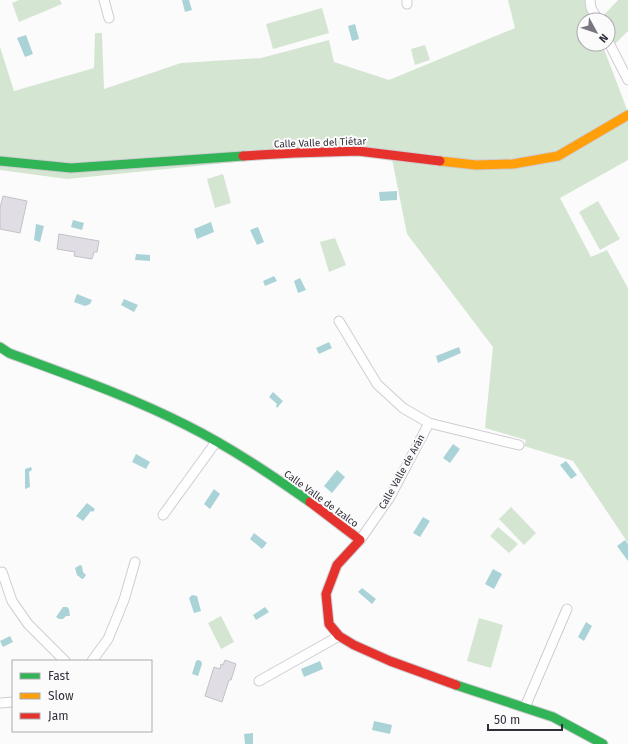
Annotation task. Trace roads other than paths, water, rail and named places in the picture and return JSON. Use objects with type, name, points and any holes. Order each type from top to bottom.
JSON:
[{"type":"street","points":[[104,0],[109,18]]},
{"type":"street","points":[[590,0],[594,12]]},
{"type":"street","points":[[614,52],[628,80]]},
{"type":"street","name":"Calle Valle del Tiétar","points":[[0,161],[71,168],[358,150],[476,165],[513,164],[558,156],[628,115]]},
{"type":"street","name":"Calle Valle de Arán","points":[[339,321],[377,384],[403,408],[429,423],[519,445]]},
{"type":"street","name":"Calle Valle de Izalco","points":[[0,347],[9,353],[159,412],[216,442],[253,464],[324,512],[360,540],[337,565],[326,594],[329,624],[339,636],[354,645],[390,661],[490,697],[526,707],[553,717],[603,744]]},
{"type":"street","name":"Calle Valle de Arán","points":[[360,540],[390,497],[429,423]]},
{"type":"street","points":[[163,515],[216,442]]},
{"type":"street","points":[[93,660],[108,639],[124,600],[135,562]]},
{"type":"street","points":[[2,572],[12,601],[28,624],[64,660]]},
{"type":"street","points":[[526,707],[567,609]]},
{"type":"street","points":[[259,681],[339,636]]},
{"type":"street","points":[[0,703],[12,702]]},
{"type":"water","points":[[182,0],[189,0],[192,10],[185,12]]},
{"type":"water","points":[[355,24],[359,39],[352,41],[348,26]]},
{"type":"water","points":[[26,35],[33,54],[25,57],[17,38]]},
{"type":"water","points":[[397,191],[397,200],[380,201],[379,192]]},
{"type":"water","points":[[73,220],[84,223],[82,230],[71,227]]},
{"type":"water","points":[[211,222],[214,232],[197,239],[194,229]]},
{"type":"water","points":[[36,224],[44,226],[40,242],[34,240]]},
{"type":"water","points":[[258,227],[264,242],[257,245],[250,230]]},
{"type":"water","points":[[136,254],[150,255],[150,261],[135,260]]},
{"type":"water","points":[[274,276],[277,281],[265,286],[263,281]]},
{"type":"water","points":[[300,278],[306,290],[298,293],[294,281]]},
{"type":"water","points":[[77,294],[92,300],[90,304],[85,306],[74,302]]},
{"type":"water","points":[[124,299],[138,305],[134,312],[121,305]]},
{"type":"water","points":[[329,342],[332,348],[319,354],[316,348]]},
{"type":"water","points":[[459,347],[461,353],[438,363],[436,356]]},
{"type":"water","points":[[273,392],[283,401],[277,408],[277,404],[269,397]]},
{"type":"water","points":[[453,444],[460,449],[450,463],[443,458]]},
{"type":"water","points":[[136,454],[150,462],[146,469],[132,462]]},
{"type":"water","points":[[566,461],[577,475],[571,479],[560,465]]},
{"type":"water","points":[[31,467],[32,470],[29,472],[30,487],[25,489],[25,469]]},
{"type":"water","points":[[337,470],[345,477],[332,493],[324,486]]},
{"type":"water","points":[[214,489],[220,494],[210,509],[204,504]]},
{"type":"water","points":[[87,503],[95,509],[93,512],[91,511],[83,521],[76,516]]},
{"type":"water","points":[[423,517],[430,521],[420,537],[413,533]]},
{"type":"water","points":[[254,533],[267,543],[262,549],[250,539]]},
{"type":"water","points":[[625,540],[628,544],[628,561],[617,546]]},
{"type":"water","points":[[80,565],[82,566],[83,572],[86,575],[82,579],[77,575],[75,568]]},
{"type":"water","points":[[493,569],[502,574],[494,589],[485,584]]},
{"type":"water","points":[[362,588],[376,599],[372,604],[358,592]]},
{"type":"water","points":[[192,595],[197,596],[201,611],[194,613],[189,598]]},
{"type":"water","points":[[63,607],[67,607],[69,609],[70,616],[59,619],[56,617]]},
{"type":"water","points":[[265,607],[269,612],[256,620],[253,615]]},
{"type":"water","points":[[586,622],[592,626],[584,641],[578,637]]},
{"type":"water","points":[[10,636],[13,642],[3,647],[0,641]]},
{"type":"water","points":[[196,661],[201,661],[202,664],[198,676],[192,674]]},
{"type":"water","points":[[320,661],[323,669],[304,677],[301,669]]},
{"type":"water","points":[[374,721],[392,725],[390,734],[372,730]]},
{"type":"water","points":[[253,733],[253,744],[245,744],[244,734]]}]
